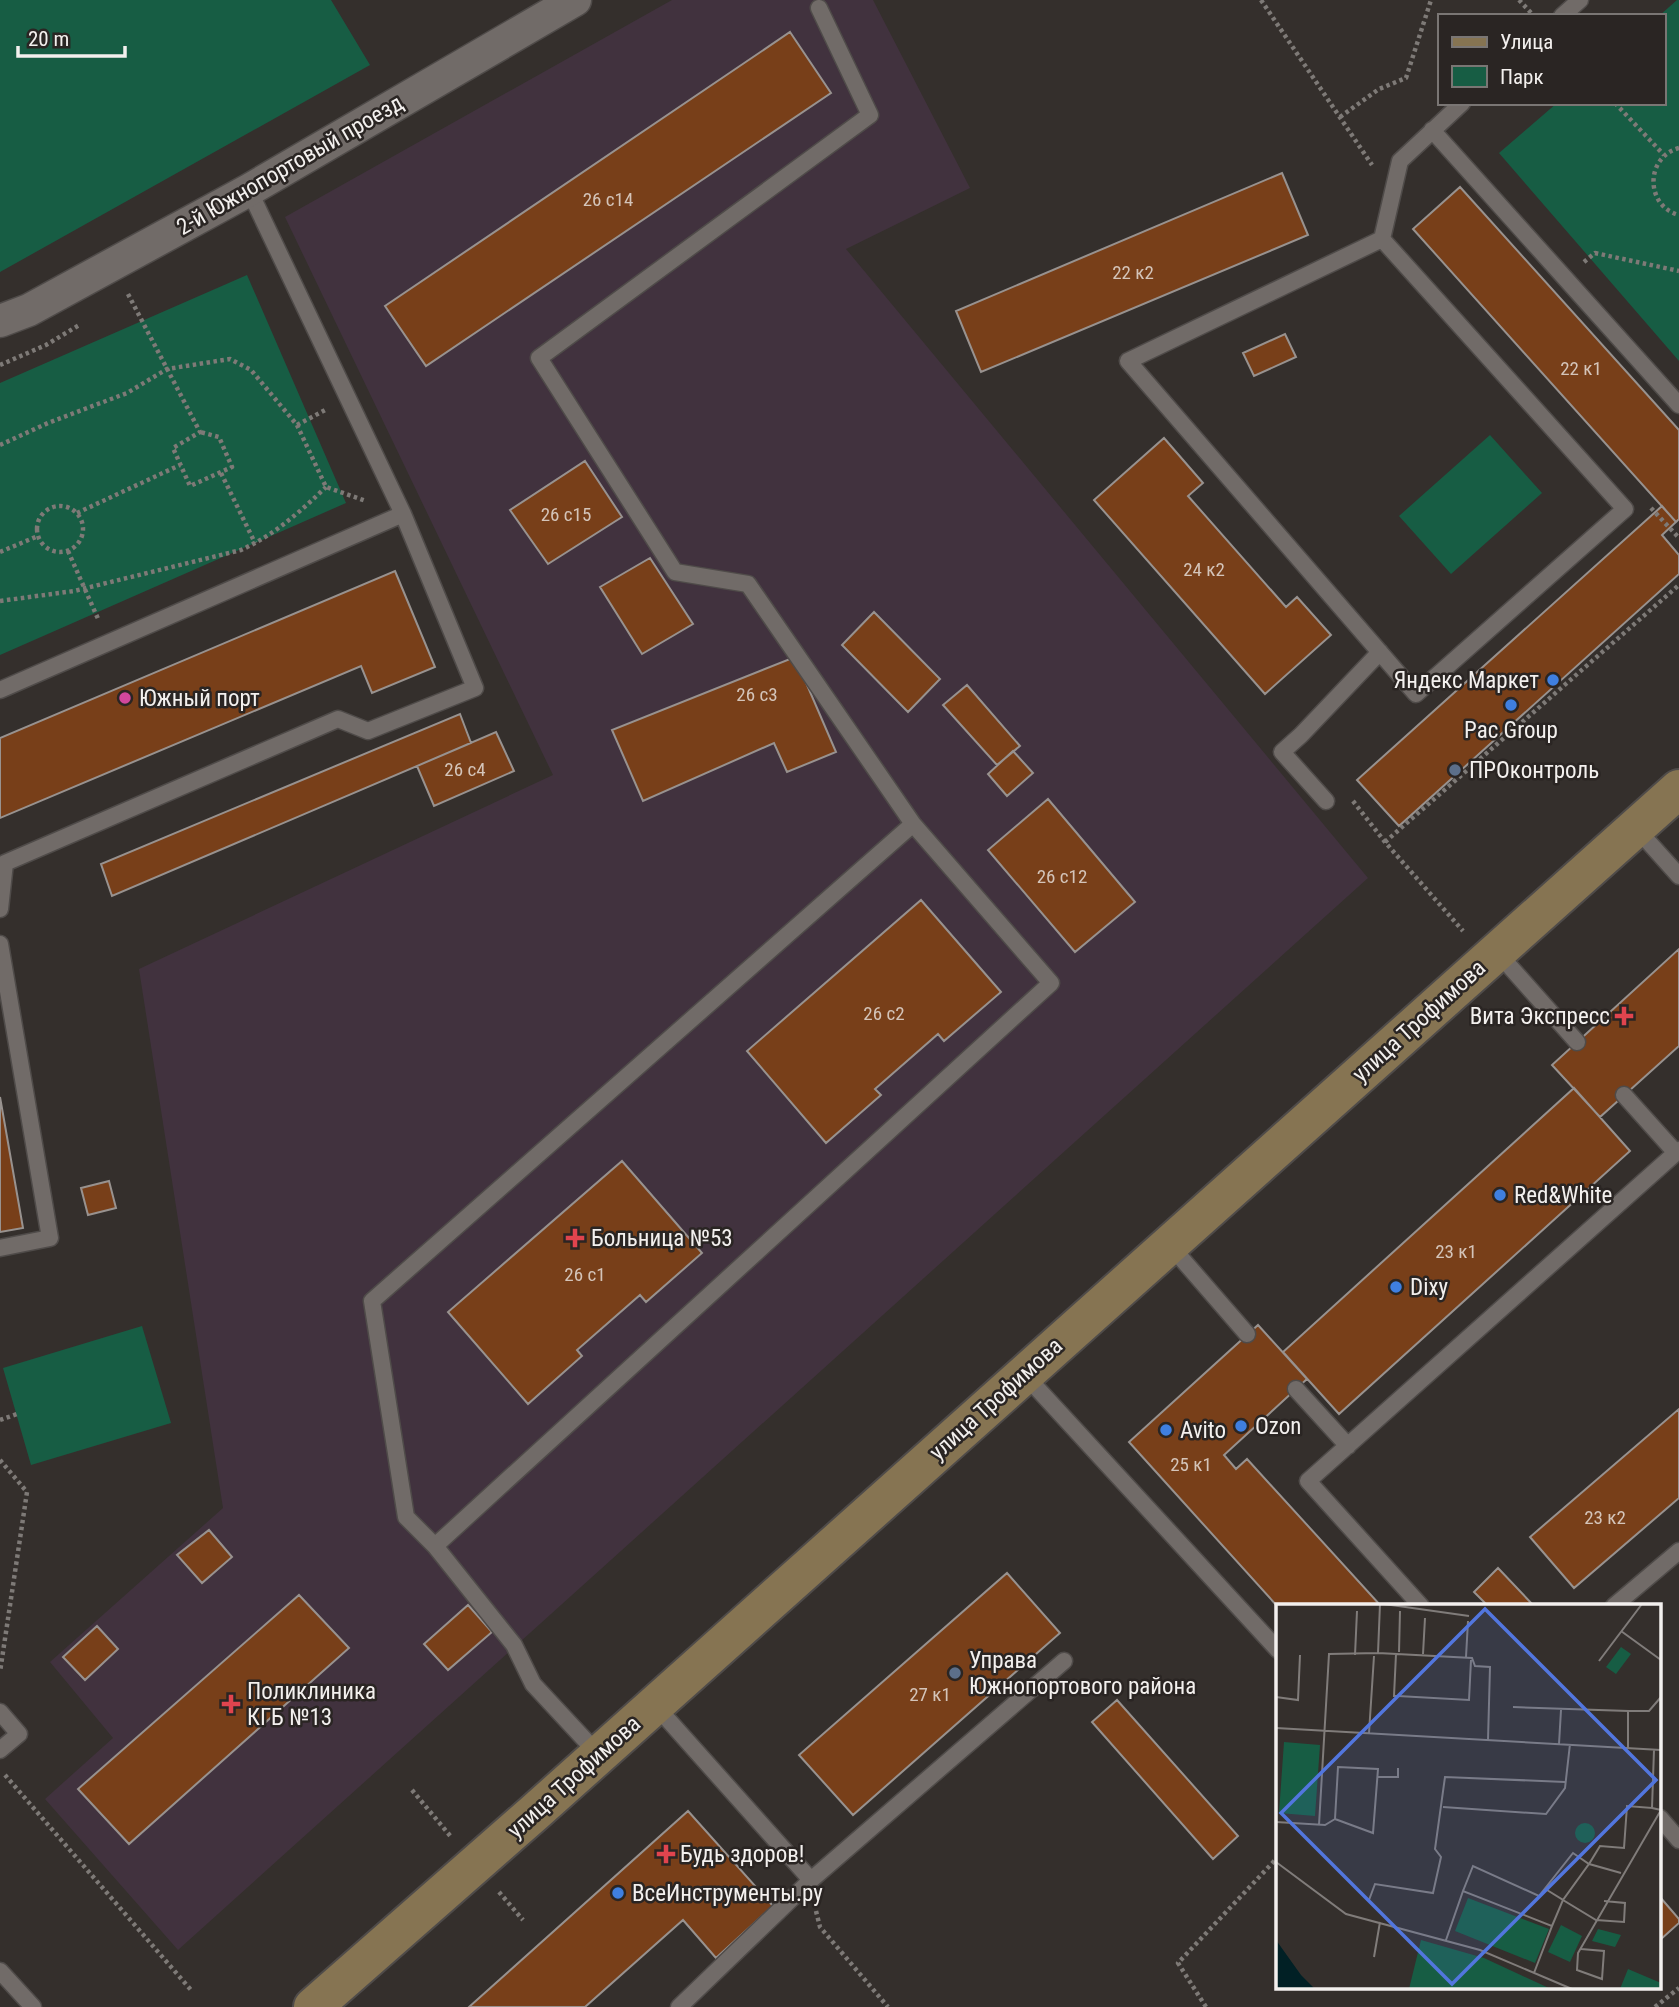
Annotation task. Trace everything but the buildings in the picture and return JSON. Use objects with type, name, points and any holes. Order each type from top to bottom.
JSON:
[{"type":"main road","name":"улица Трофимова","points":[[313,2007],[599,1755],[1679,789]]},
{"type":"street","name":"2-й Южнопортовый проезд","points":[[0,321],[29,310],[249,190],[575,0]]},
{"type":"lane","points":[[1564,14],[1580,0]]},
{"type":"lane","points":[[435,1546],[1051,983],[913,824],[748,584],[675,572],[539,358],[870,115],[819,8]]},
{"type":"lane","points":[[1382,239],[1400,161],[1460,105]]},
{"type":"lane","points":[[1433,130],[1679,405]]},
{"type":"lane","points":[[0,909],[5,863],[338,719],[368,731],[475,688],[403,514],[249,190]]},
{"type":"lane","points":[[1382,239],[1625,509],[1416,694],[1128,360],[1382,239]]},
{"type":"lane","points":[[0,690],[403,514]]},
{"type":"lane","points":[[1326,801],[1282,752],[1380,652]]},
{"type":"lane","points":[[599,1755],[533,1684],[514,1645],[435,1546],[406,1517],[372,1301],[913,824]]},
{"type":"lane","points":[[1636,828],[1679,876]]},
{"type":"lane","points":[[0,944],[50,1238],[0,1248]]},
{"type":"lane","points":[[1497,951],[1577,1042]]},
{"type":"lane","points":[[1419,1604],[1308,1481],[1677,1151],[1624,1096]]},
{"type":"lane","points":[[1168,1244],[1247,1334]]},
{"type":"lane","points":[[1024,1374],[1276,1648]]},
{"type":"lane","points":[[1296,1389],[1348,1446]]},
{"type":"lane","points":[[1616,1604],[1679,1551]]},
{"type":"lane","points":[[678,2007],[811,1880],[1064,1661]]},
{"type":"lane","points":[[655,1705],[811,1880]]},
{"type":"lane","points":[[0,1712],[19,1734],[0,1750]]},
{"type":"lane","points":[[1662,1820],[1679,1840]]},
{"type":"lane","points":[[0,1971],[33,2007]]},
{"type":"path","points":[[1261,0],[1375,171],[1394,184]]},
{"type":"path","points":[[1340,117],[1379,89],[1406,78],[1431,0]]},
{"type":"path","points":[[1519,0],[1532,14]]},
{"type":"path","points":[[1617,105],[1664,155]]},
{"type":"path","points":[[1679,148],[1664,155],[1653,176],[1656,198],[1664,208],[1679,215]]},
{"type":"path","points":[[1595,253],[1679,271]]},
{"type":"path","points":[[128,294],[200,432]]},
{"type":"path","points":[[0,445],[48,423],[127,393],[167,369],[230,359],[251,370],[296,425],[326,487],[295,517],[256,543],[240,550],[85,588],[0,601]]},
{"type":"path","points":[[200,432],[219,437],[232,467],[190,486],[173,448],[200,432]]},
{"type":"path","points":[[77,513],[180,464]]},
{"type":"path","points":[[221,472],[256,543]]},
{"type":"path","points":[[64,506],[77,513],[84,527],[83,535],[75,548],[53,552],[46,548],[38,536],[38,520],[49,509],[64,506]]},
{"type":"path","points":[[1652,508],[1679,537]]},
{"type":"path","points":[[0,552],[38,536]]},
{"type":"path","points":[[68,551],[109,642]]},
{"type":"path","points":[[1385,842],[1679,585]]},
{"type":"path","points":[[1351,799],[1463,931]]},
{"type":"path","points":[[0,1420],[16,1414]]},
{"type":"path","points":[[0,1460],[27,1492],[0,1672]]},
{"type":"path","points":[[0,1769],[191,1990]]},
{"type":"path","points":[[1206,2007],[1178,1963],[1276,1859]]},
{"type":"path","points":[[811,1880],[820,1927],[888,2007]]},
{"type":"path","points":[[1655,2007],[1679,1988]]},
{"type":"shaded area","name":"Больница №53","points":[[672,0],[873,0],[970,188],[846,249],[1368,878],[178,1950],[45,1799],[113,1738],[50,1662],[223,1508],[139,969],[553,775],[285,217]]},
{"type":"green space","points":[[0,0],[331,0],[370,65],[0,272]]},
{"type":"green space","points":[[1679,0],[1679,361],[1499,153],[1555,105],[1665,105],[1665,14],[1661,14]]},
{"type":"green space","points":[[247,275],[346,503],[0,655],[0,383]]},
{"type":"green space","points":[[1490,435],[1542,493],[1451,574],[1399,516]]},
{"type":"green space","points":[[142,1326],[171,1423],[31,1465],[3,1368]]},
{"type":"place","name":"Яндекс Маркет","points":[[1553,680]]},
{"type":"place","name":"Южный порт","points":[[125,698]]},
{"type":"place","name":"Pac Group","points":[[1511,705]]},
{"type":"place","name":"ПРОконтроль","points":[[1455,770]]},
{"type":"place","name":"Вита Экспресс","points":[[1624,1016]]},
{"type":"place","name":"Red&White","points":[[1500,1195]]},
{"type":"place","name":"Больница №53","points":[[575,1238]]},
{"type":"place","name":"Dixy","points":[[1396,1287]]},
{"type":"place","name":"Ozon","points":[[1241,1426]]},
{"type":"place","name":"Avito","points":[[1166,1430]]},
{"type":"place","name":"Управа Южнопортового района","points":[[955,1673]]},
{"type":"place","name":"Поликлиника КГБ №13","points":[[231,1704]]},
{"type":"place","name":"Будь здоров!","points":[[666,1854]]},
{"type":"place","name":"ВсеИнструменты.ру","points":[[618,1893]]}]
